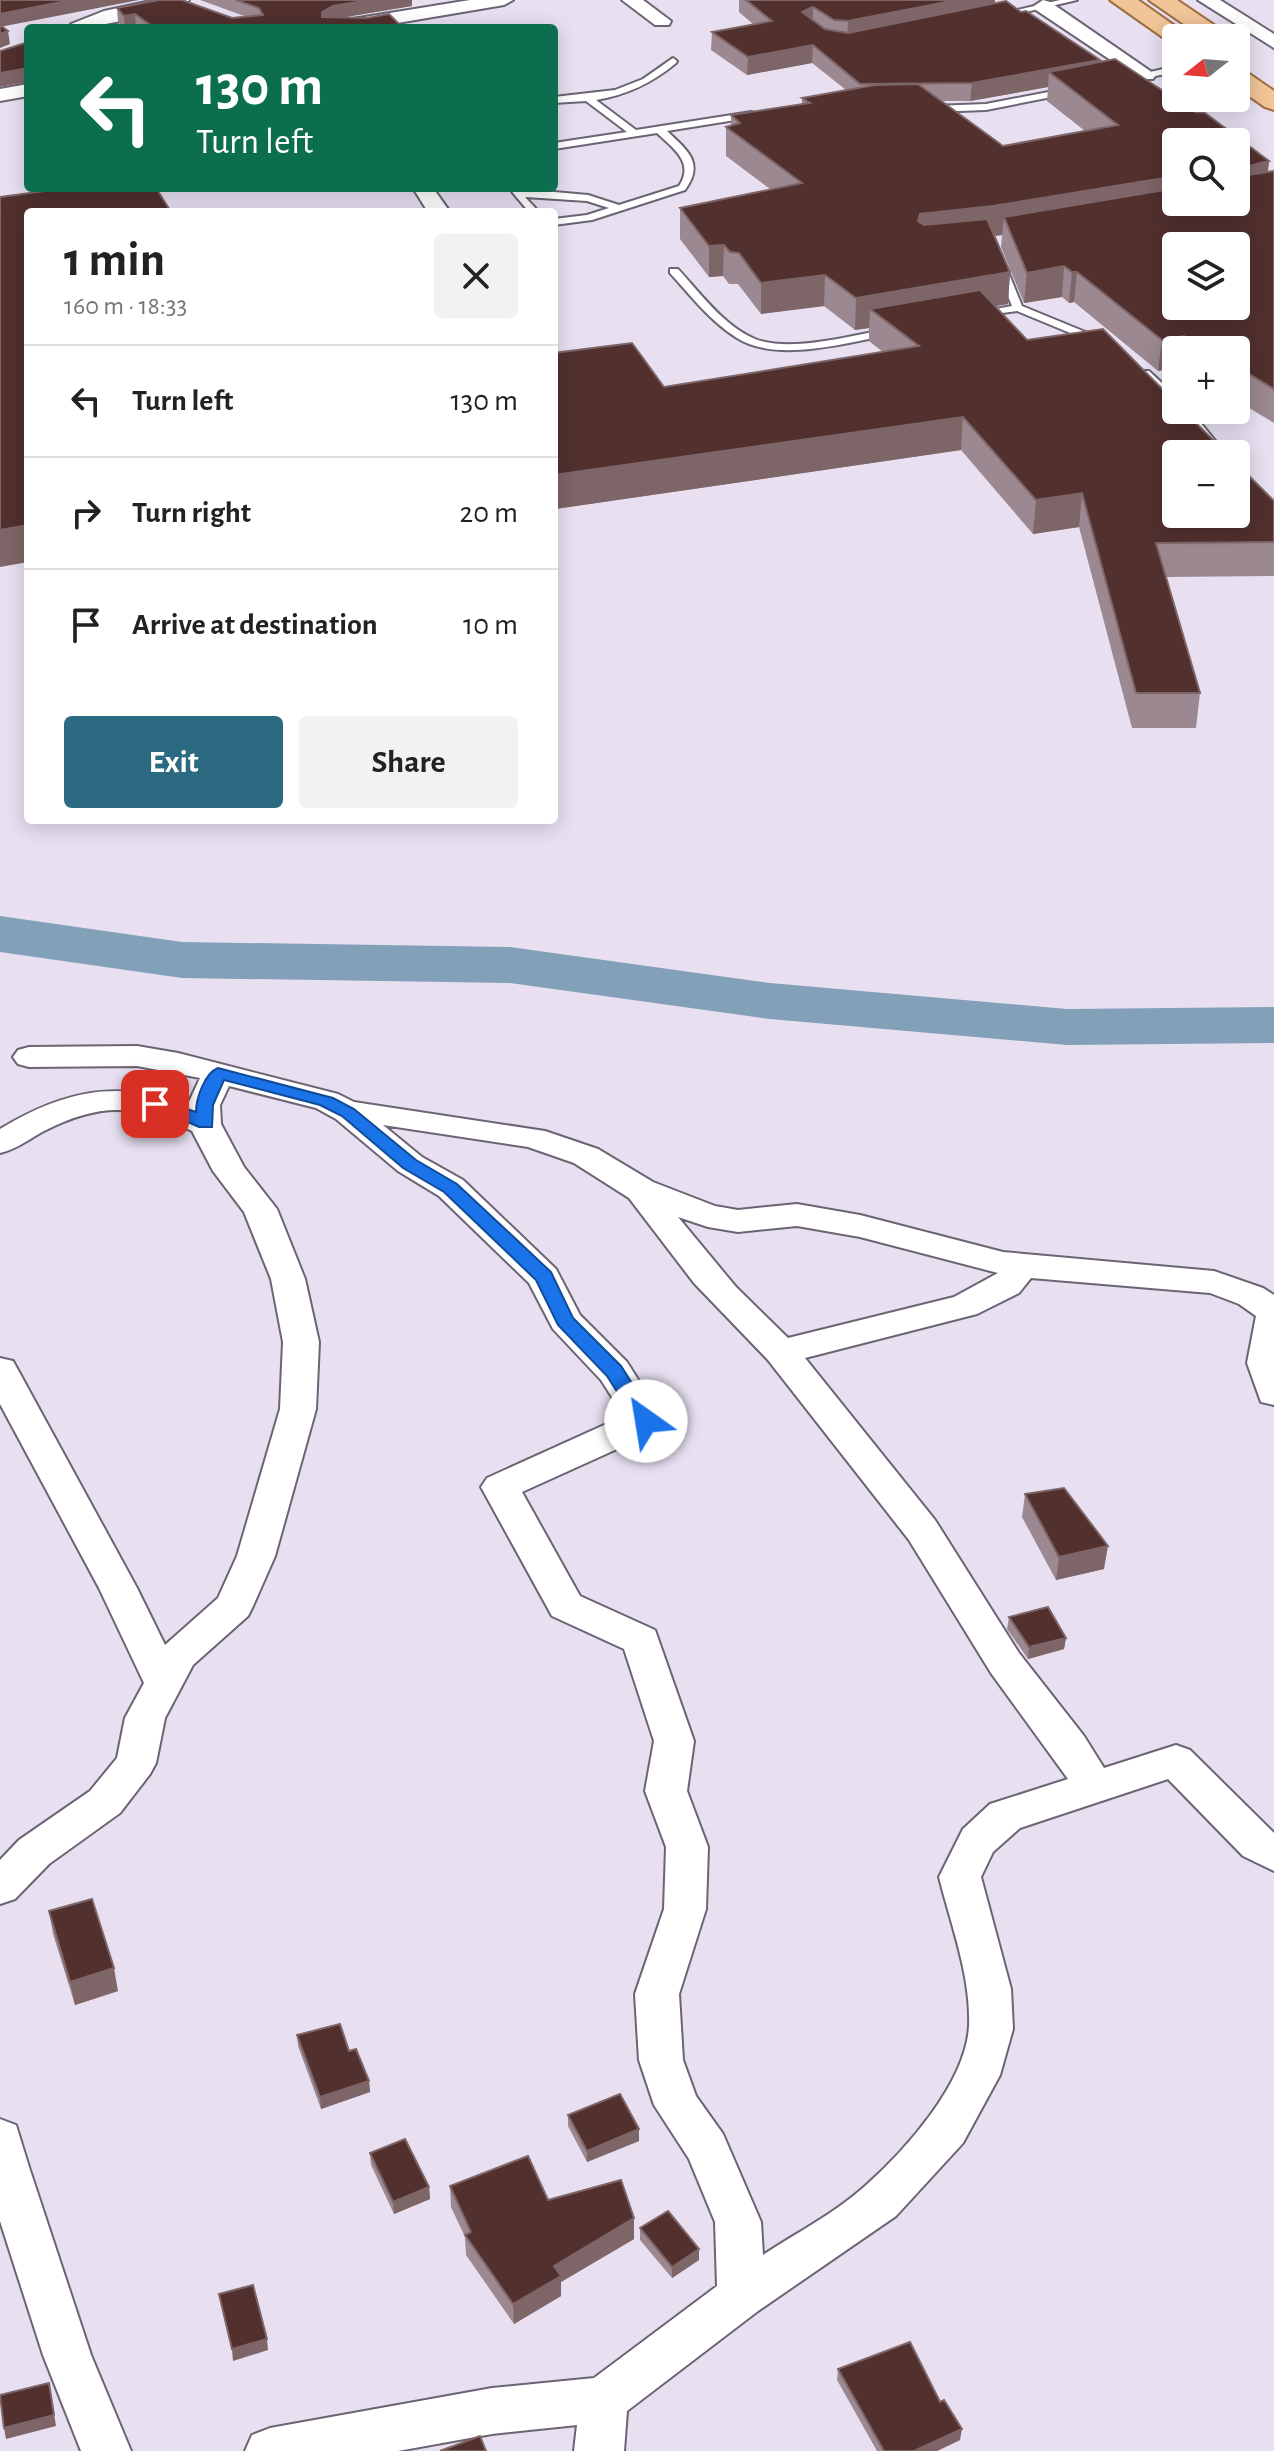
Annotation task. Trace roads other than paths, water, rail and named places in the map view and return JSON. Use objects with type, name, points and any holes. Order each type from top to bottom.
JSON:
[{"type":"main road","points":[[1122,0],[1162,26]]},
{"type":"main road","points":[[1161,0],[1199,24]]},
{"type":"main road","points":[[1250,68],[1274,73]]},
{"type":"main road","points":[[1250,75],[1274,102]]},
{"type":"street","points":[[88,24],[111,15],[177,0],[201,10]]},
{"type":"street","points":[[358,24],[504,0]]},
{"type":"street","points":[[631,0],[662,21]]},
{"type":"street","points":[[1207,0],[1274,42]]},
{"type":"street","points":[[1043,6],[1146,75]]},
{"type":"street","points":[[1018,11],[1148,98]]},
{"type":"street","points":[[0,96],[24,91]]},
{"type":"street","points":[[0,96],[24,100]]},
{"type":"street","points":[[29,1057],[137,1056],[327,1101],[348,1112],[410,1164],[451,1188],[544,1277],[565,1321],[614,1371],[646,1421],[500,1487],[566,1606],[641,1640],[674,1741],[666,1791],[687,1847],[685,1909],[657,1994],[661,2060],[677,2105],[707,2148],[738,2222],[741,2296]]},
{"type":"street","points":[[128,1098],[208,1071]]},
{"type":"street","points":[[0,1887],[34,1852],[105,1802],[136,1763],[145,1718],[179,1655],[234,1606],[256,1556],[298,1409],[301,1342],[288,1279],[260,1209],[230,1171],[205,1124],[208,1071]]},
{"type":"street","points":[[0,1143],[60,1109],[93,1098],[128,1098],[179,1110],[205,1124]]},
{"type":"street","points":[[348,1112],[373,1113],[533,1138],[586,1156],[641,1190],[708,1216],[738,1221],[797,1215],[860,1226],[947,1251],[1022,1265],[1214,1282],[1251,1296],[1274,1312],[1265,1363],[1274,1393]]},
{"type":"street","points":[[641,1190],[705,1273],[755,1329],[781,1352],[922,1530],[1005,1663],[1070,1747],[1094,1787]]},
{"type":"street","points":[[781,1352],[965,1306],[1007,1285],[1022,1265]]},
{"type":"street","points":[[0,1370],[118,1588],[164,1684]]},
{"type":"street","points":[[270,2451],[492,2411],[604,2400],[741,2296],[880,2202],[947,2129],[978,2075],[991,2029],[989,1989],[960,1877],[978,1841],[1005,1816],[1176,1761],[1258,1844],[1274,1854]]},
{"type":"street","points":[[2,2159],[67,2355],[106,2451]]},
{"type":"street","points":[[599,2451],[604,2400]]},
{"type":"lane","points":[[989,17],[1071,0]]},
{"type":"lane","points":[[558,100],[589,99],[641,86],[673,61]]},
{"type":"lane","points":[[1122,79],[1162,72]]},
{"type":"lane","points":[[926,109],[986,107],[1084,88]]},
{"type":"lane","points":[[589,99],[633,132]]},
{"type":"lane","points":[[558,145],[758,114]]},
{"type":"lane","points":[[558,222],[619,208],[682,188],[691,179],[693,170],[687,156],[658,128]]},
{"type":"lane","points":[[516,192],[530,208]]},
{"type":"lane","points":[[525,192],[588,198],[619,208]]},
{"type":"lane","points":[[996,256],[1018,308]]},
{"type":"lane","points":[[674,271],[736,332],[752,341],[796,345],[901,330]]},
{"type":"lane","points":[[960,319],[1018,308],[1111,349]]},
{"type":"lane","points":[[1132,363],[1162,390]]},
{"type":"lane","points":[[1195,424],[1209,440]]},
{"type":"waterway","points":[[0,934],[182,960],[510,965],[770,1001],[1067,1027],[1274,1025]]}]
